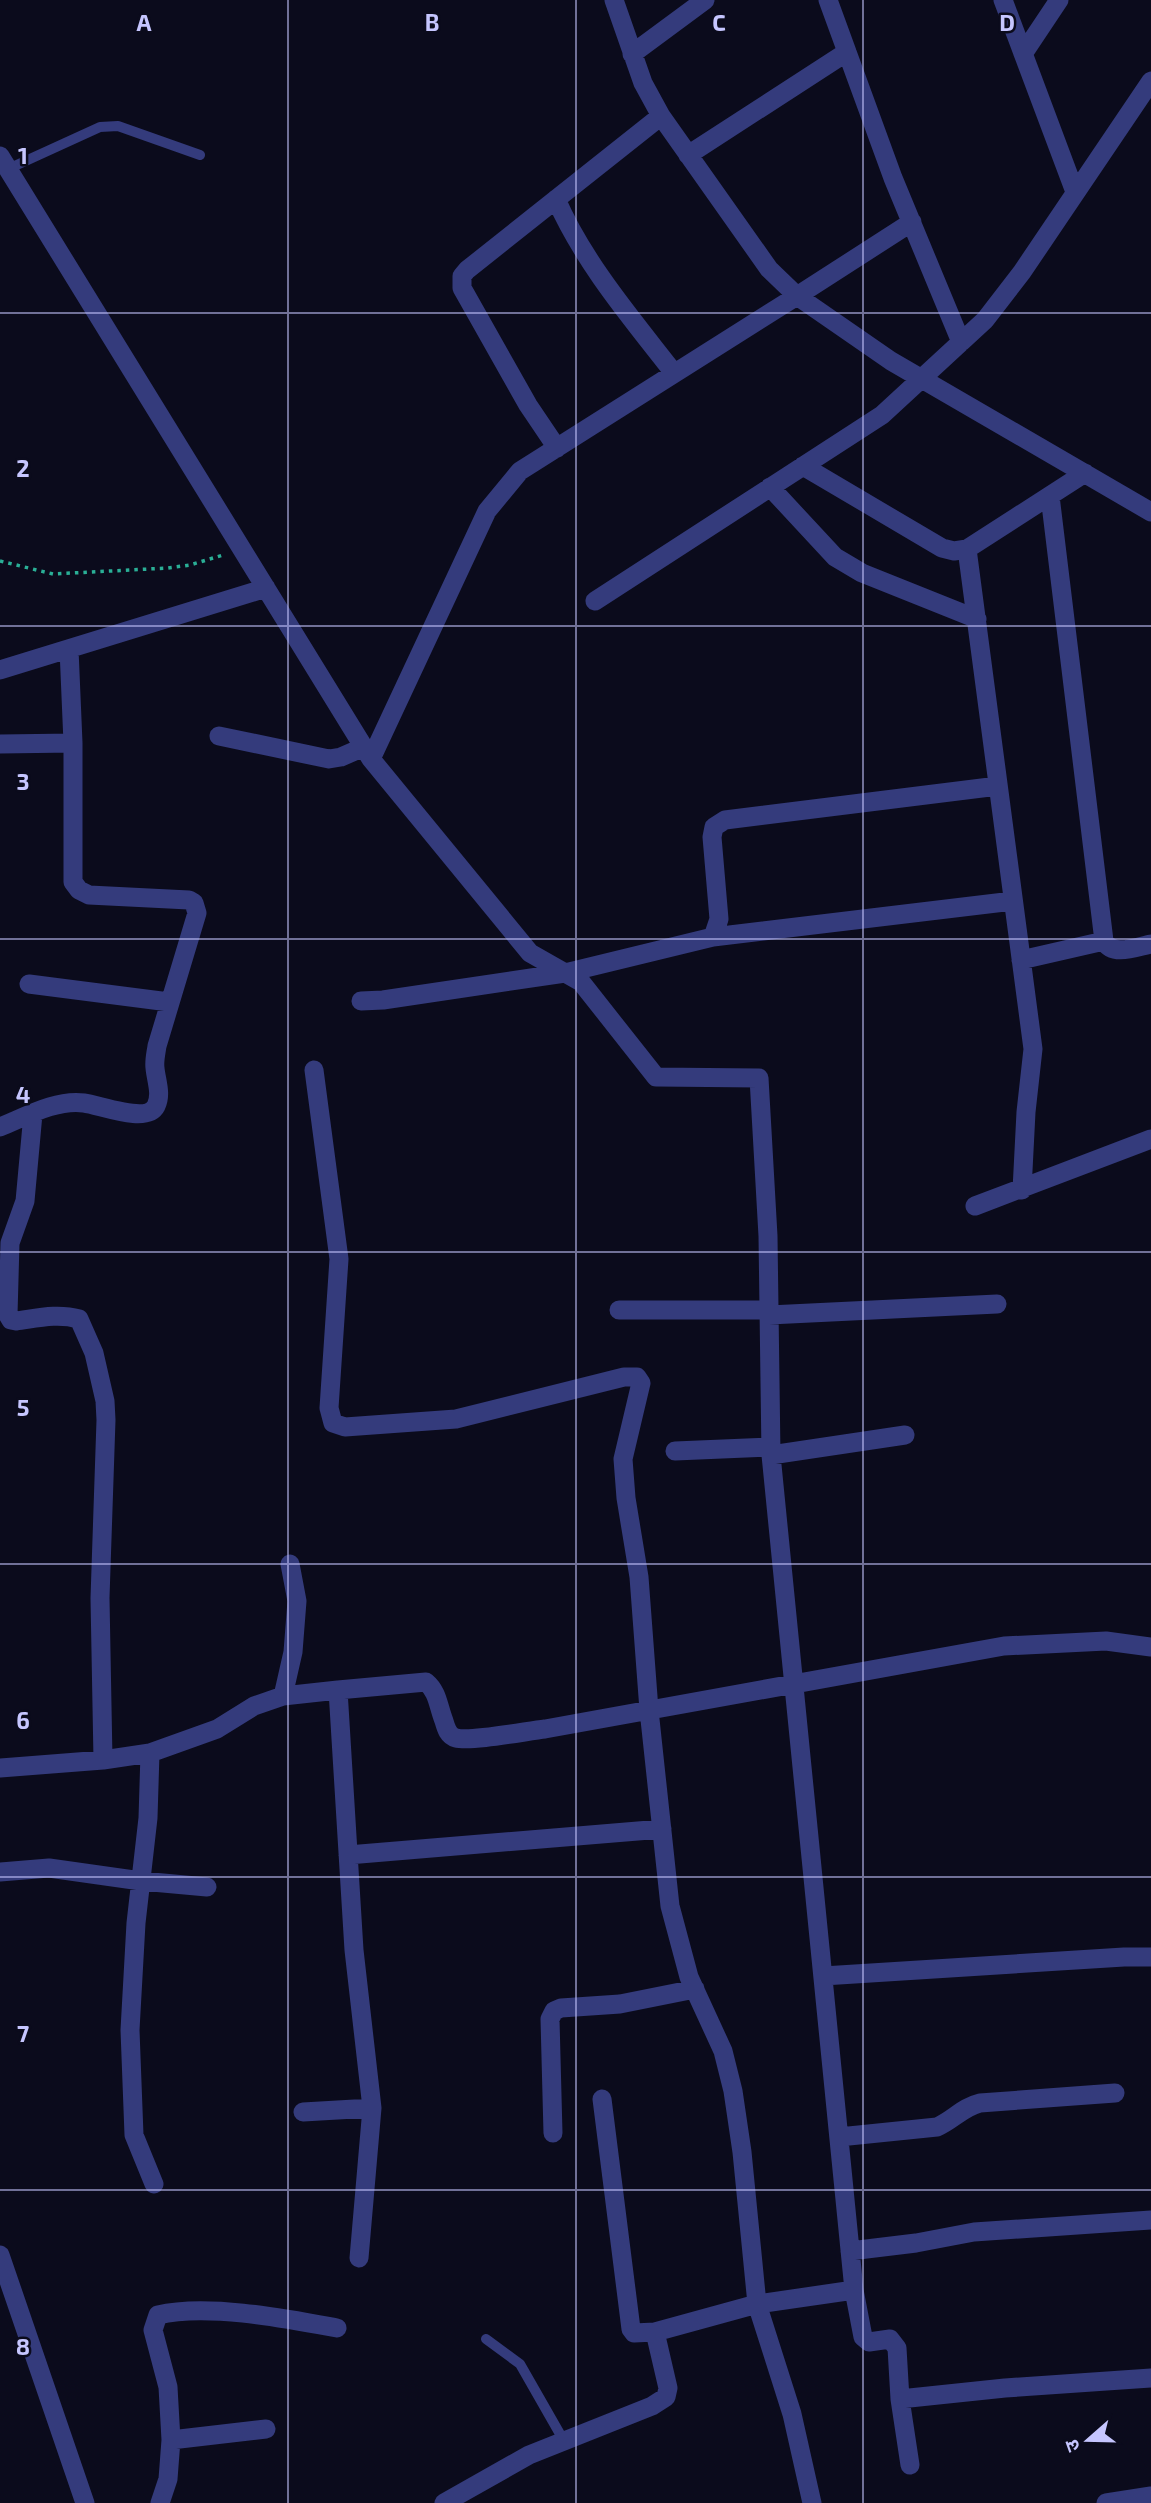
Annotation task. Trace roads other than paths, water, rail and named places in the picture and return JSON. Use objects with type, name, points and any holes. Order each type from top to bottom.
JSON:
[{"type":"street","points":[[614,0],[643,83],[661,116],[769,269],[797,296],[891,361],[1151,512]]},
{"type":"street","points":[[632,54],[705,0]]},
{"type":"street","points":[[828,0],[912,222],[961,342]]},
{"type":"street","points":[[1003,0],[1075,192]]},
{"type":"street","points":[[1023,54],[1059,0]]},
{"type":"street","points":[[688,155],[847,52]]},
{"type":"street","points":[[595,601],[882,415],[961,342],[993,311],[1151,81]]},
{"type":"street","points":[[557,448],[528,405],[462,288],[462,276],[661,116]]},
{"type":"street","points":[[4,162],[367,753],[530,953],[581,982],[656,1077],[759,1078],[768,1236],[771,1451],[850,2250],[863,2337],[869,2342],[890,2339],[896,2345],[900,2399],[910,2465]]},
{"type":"street","points":[[556,199],[568,227],[628,314],[674,373]]},
{"type":"street","points":[[367,753],[487,511],[520,471],[912,222]]},
{"type":"street","points":[[803,466],[942,548],[954,551],[967,549],[1085,473]]},
{"type":"street","points":[[771,487],[835,557],[862,573],[977,619]]},
{"type":"street","points":[[1050,496],[1104,941],[1108,947],[1116,950],[1151,944]]},
{"type":"street","points":[[967,549],[1032,1049],[1022,1190]]},
{"type":"street","points":[[0,670],[266,588]]},
{"type":"street","points":[[0,1127],[51,1107],[82,1102],[140,1115],[153,1111],[159,1092],[155,1065],[157,1046],[197,913],[194,903],[189,900],[89,895],[79,890],[73,882],[73,743],[69,649]]},
{"type":"street","points":[[219,736],[329,759],[367,753]]},
{"type":"street","points":[[0,744],[73,743]]},
{"type":"street","points":[[713,937],[719,919],[712,837],[714,827],[725,820],[998,786]]},
{"type":"street","points":[[361,1001],[565,973],[713,937],[1013,901]]},
{"type":"street","points":[[1021,960],[1104,941]]},
{"type":"street","points":[[29,984],[169,1002]]},
{"type":"street","points":[[314,1070],[338,1248],[329,1408],[333,1423],[345,1427],[443,1421],[624,1377],[637,1377],[642,1383],[623,1460],[625,1498],[639,1577],[649,1710],[670,1906],[689,1977],[723,2051],[733,2091],[742,2152],[757,2304],[792,2414],[812,2503]]},
{"type":"street","points":[[33,1114],[25,1201],[10,1243],[8,1315],[11,1320],[16,1321],[50,1316],[79,1319],[94,1353],[105,1401],[100,1598],[103,1760]]},
{"type":"street","points":[[975,1206],[1151,1139]]},
{"type":"street","points":[[619,1310],[769,1312],[996,1304]]},
{"type":"street","points":[[675,1451],[771,1451],[905,1435]]},
{"type":"street","points":[[283,1696],[293,1652],[297,1601],[290,1564]]},
{"type":"street","points":[[0,1768],[103,1760],[150,1753],[217,1729],[254,1706],[283,1696],[338,1690],[426,1682],[437,1697],[447,1731],[456,1738],[521,1732],[1004,1646],[1106,1641],[1151,1647]]},
{"type":"street","points":[[338,1690],[354,1950],[372,2108],[359,2258]]},
{"type":"street","points":[[150,1753],[148,1818],[136,1923],[130,2029],[134,2135],[153,2184]]},
{"type":"street","points":[[348,1855],[662,1829]]},
{"type":"street","points":[[0,1872],[49,1868],[207,1887]]},
{"type":"street","points":[[823,1976],[1151,1957]]},
{"type":"street","points":[[553,2133],[550,2019],[554,2011],[561,2008],[620,2004],[695,1989]]},
{"type":"street","points":[[839,2137],[937,2127],[948,2122],[969,2105],[980,2103],[1115,2093]]},
{"type":"street","points":[[602,2099],[631,2329],[634,2333],[655,2332],[757,2304],[855,2290]]},
{"type":"street","points":[[303,2112],[372,2108]]},
{"type":"street","points":[[850,2250],[916,2243],[974,2232],[1151,2220]]},
{"type":"street","points":[[0,2255],[85,2503]]},
{"type":"street","points":[[160,2503],[168,2479],[171,2440],[168,2387],[153,2330],[158,2315],[172,2311],[219,2312],[278,2317],[337,2328]]},
{"type":"street","points":[[444,2503],[529,2455],[652,2406],[666,2397],[668,2388],[655,2332]]},
{"type":"street","points":[[900,2399],[1005,2388],[1151,2378]]},
{"type":"street","points":[[171,2440],[266,2429]]},
{"type":"street","points":[[1106,2503],[1151,2496]]},
{"type":"lane","points":[[4,162],[100,127],[118,126],[200,155]]},
{"type":"lane","points":[[486,2339],[520,2364],[564,2441]]}]
